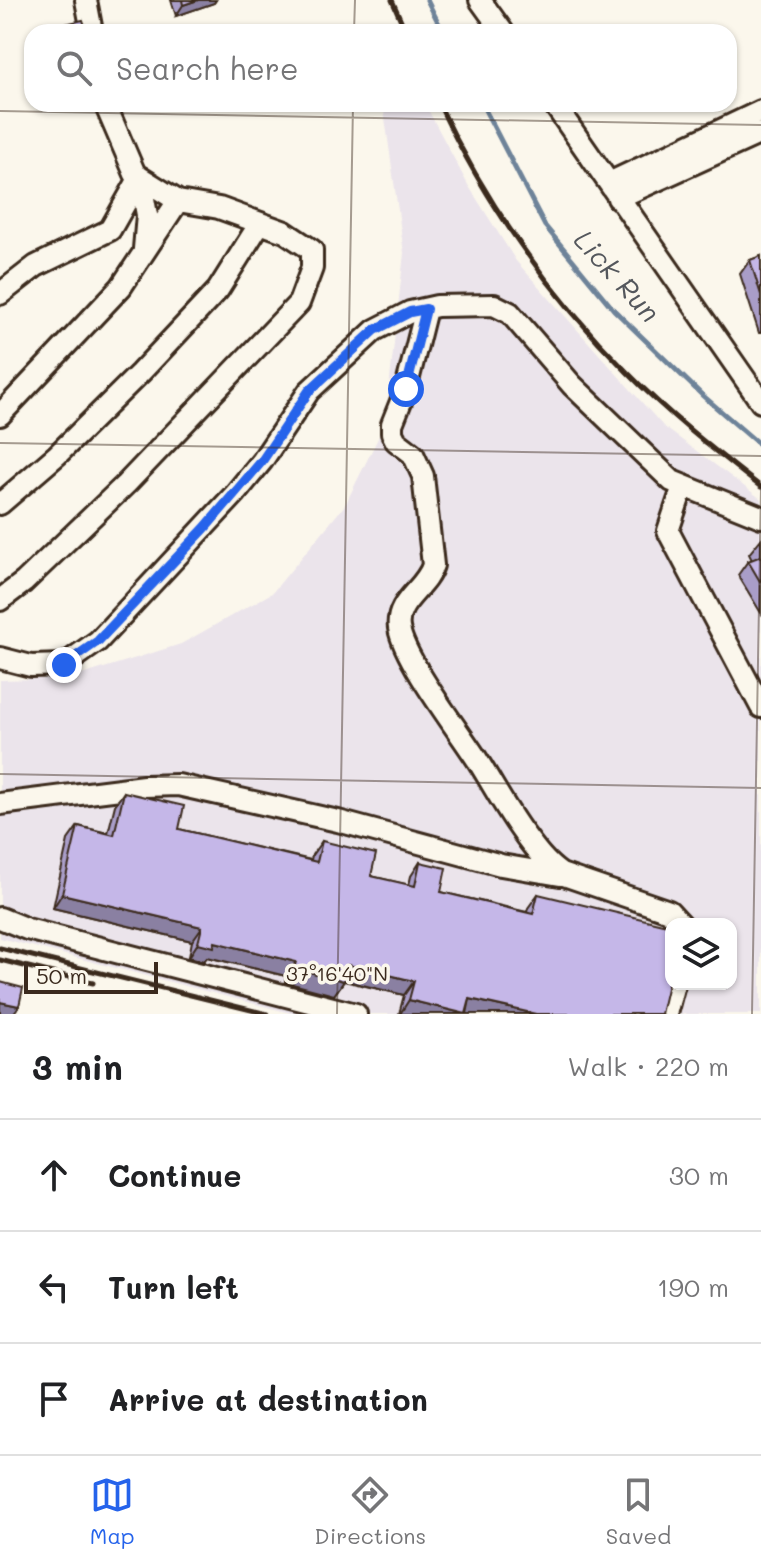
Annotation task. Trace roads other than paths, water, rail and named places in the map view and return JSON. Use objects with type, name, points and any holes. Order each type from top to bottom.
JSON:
[{"type":"street","points":[[86,0],[90,24]]},
{"type":"street","points":[[480,0],[497,24]]},
{"type":"street","points":[[614,190],[761,111]]},
{"type":"street","points":[[0,600],[24,582],[126,484],[299,303],[312,268],[312,250],[285,232],[219,208],[178,201],[135,174],[108,112]]},
{"type":"street","points":[[560,112],[761,402]]},
{"type":"street","points":[[614,190],[761,133]]},
{"type":"street","points":[[140,177],[147,215],[143,254]]},
{"type":"street","points":[[0,294],[36,266],[110,230],[140,177]]},
{"type":"street","points":[[0,415],[121,287],[178,201]]},
{"type":"street","points":[[0,504],[57,455],[130,384],[218,290],[260,223]]},
{"type":"street","points":[[0,658],[31,666],[64,665],[98,641],[235,494],[262,461],[309,391],[375,330],[410,312],[437,306],[494,305],[510,313],[572,385],[672,481],[761,517]]},
{"type":"street","points":[[426,309],[392,433],[396,441],[413,454],[423,476],[433,565],[430,575],[405,604],[399,627],[420,672],[523,833],[549,866],[568,877]]},
{"type":"street","points":[[683,486],[668,531],[761,707]]},
{"type":"street","points":[[0,804],[144,786],[178,785],[338,821],[501,865],[568,877],[669,911],[675,918]]},
{"type":"street","points":[[0,918],[27,929],[356,1014]]},
{"type":"street","points":[[666,1014],[672,990]]},
{"type":"waterway","name":"Lick Run","points":[[427,0],[439,24]]},
{"type":"waterway","name":"Lick Run","points":[[486,112],[545,226],[614,310],[702,395],[761,446]]},
{"type":"railway","points":[[392,0],[402,24]]},
{"type":"railway","points":[[443,112],[498,212],[572,311],[659,403],[761,487]]},
{"type":"railway","points":[[0,948],[267,1014]]},
{"type":"railway","points":[[0,960],[93,983]]}]
